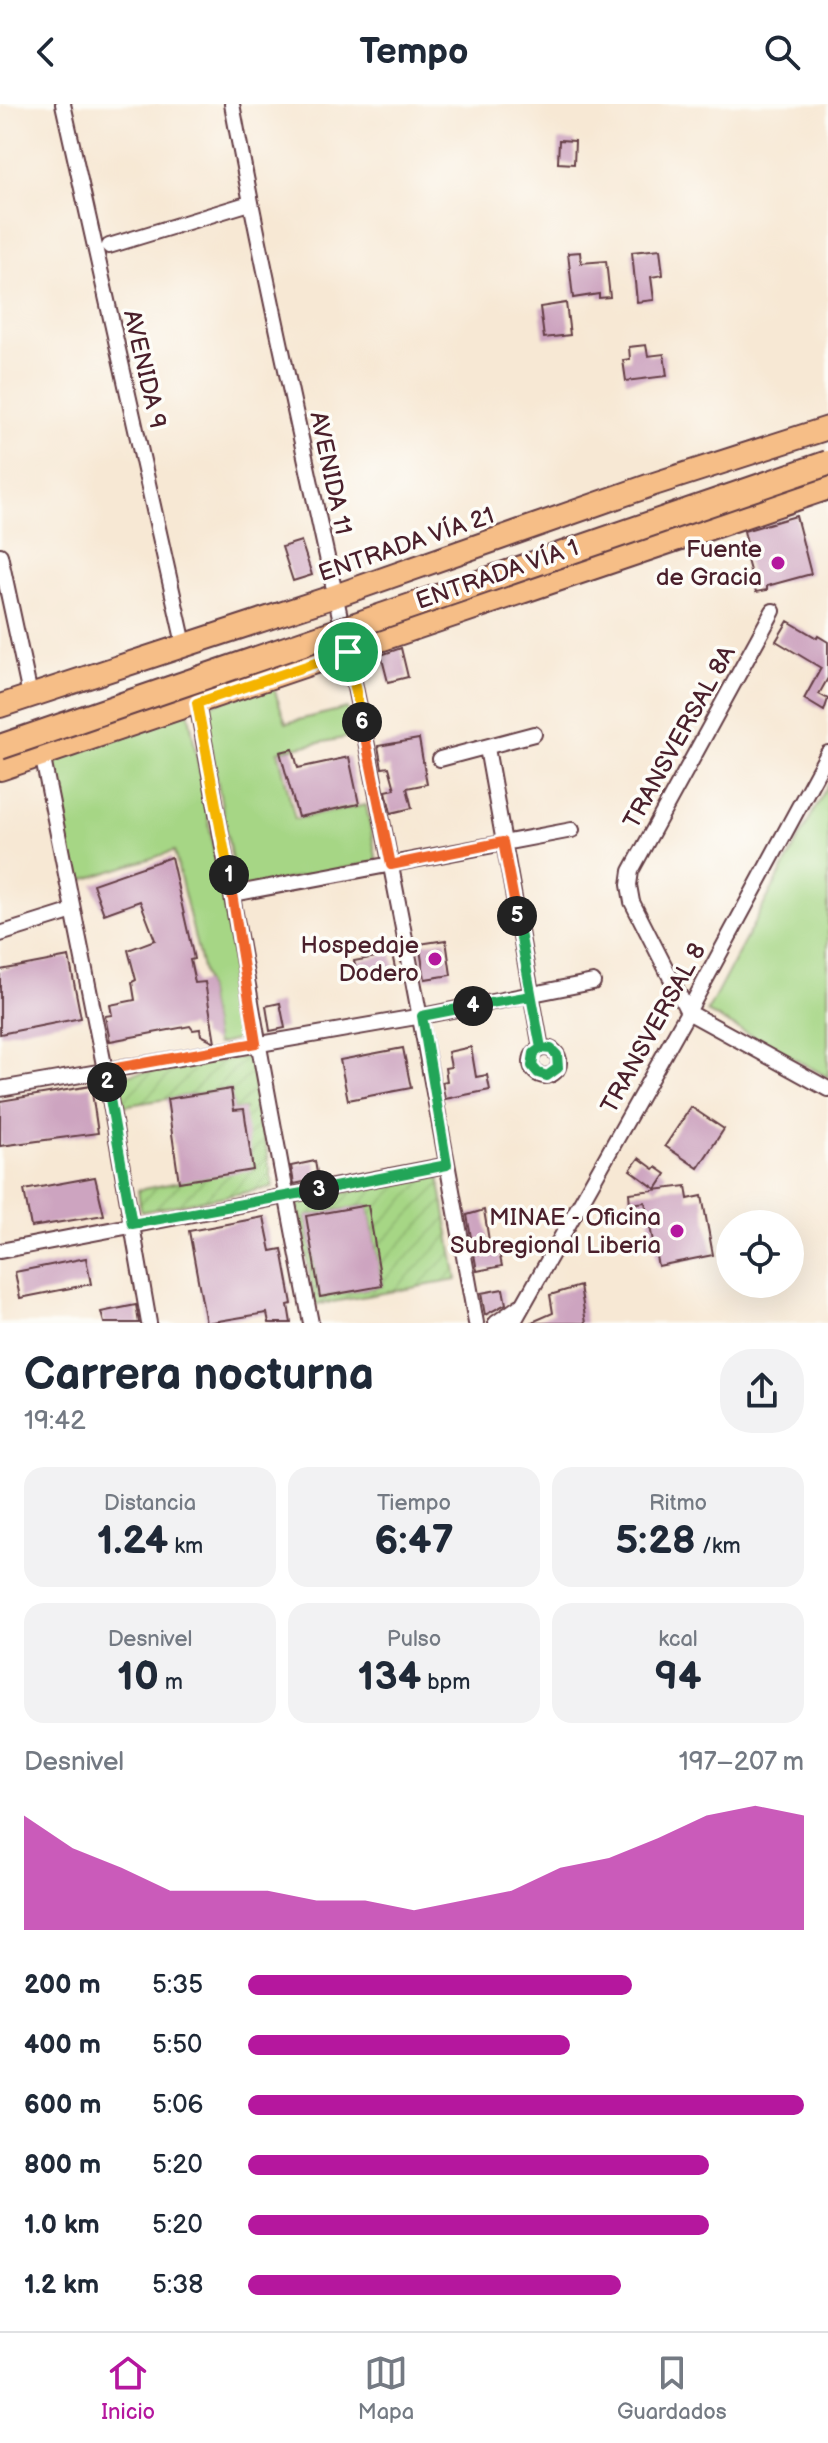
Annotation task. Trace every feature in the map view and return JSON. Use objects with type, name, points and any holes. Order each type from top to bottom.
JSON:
[{"type":"highway","points":[[0,730],[828,449]]},
{"type":"highway","points":[[0,747],[828,463]]},
{"type":"main road","name":"ENTRADA VÍA 21","points":[[0,706],[828,428]]},
{"type":"main road","name":"ENTRADA VÍA 1","points":[[0,769],[828,488]]},
{"type":"street","name":"AVENIDA 9","points":[[63,104],[184,644]]},
{"type":"street","name":"AVENIDA 11","points":[[232,104],[250,203],[348,652],[422,1016],[476,1323]]},
{"type":"street","points":[[109,246],[250,203]]},
{"type":"street","points":[[0,555],[30,695]]},
{"type":"street","name":"TRANSVERSAL 8A","points":[[688,1012],[632,902],[629,885],[631,871],[773,611]]},
{"type":"street","points":[[197,703],[233,894],[256,1043],[311,1323]]},
{"type":"street","points":[[440,759],[534,734]]},
{"type":"street","points":[[487,748],[541,1048]]},
{"type":"street","name":"TRANSVERSAL 8","points":[[513,1323],[688,1012],[828,753]]},
{"type":"street","points":[[42,754],[105,1070],[149,1323]]},
{"type":"street","points":[[233,894],[572,830]]},
{"type":"street","points":[[0,934],[73,911]]},
{"type":"street","points":[[0,1089],[422,1016],[593,982]]},
{"type":"street","points":[[688,1012],[828,1089]]},
{"type":"street","points":[[0,1251],[447,1165]]},
{"type":"street","points":[[496,1323],[526,1300]]},
{"type":"green space","points":[[273,686],[286,723],[347,708],[354,736],[278,751],[295,819],[366,805],[377,862],[237,889],[204,707]]},
{"type":"green space","points":[[186,698],[248,1037],[216,1045],[205,981],[174,851],[74,883],[46,749]]},
{"type":"green space","points":[[828,784],[828,1077],[707,1012]]},
{"type":"green space","points":[[250,1056],[273,1187],[141,1212],[138,1190],[179,1182],[244,1109],[234,1110],[230,1089],[122,1106],[118,1076]]},
{"type":"green space","points":[[439,1176],[457,1280],[315,1305],[297,1201]],"holes":[[[368,1205],[382,1286],[320,1297],[306,1216]]]},
{"type":"building","points":[[559,140],[575,141],[574,164],[558,163]]},
{"type":"building","points":[[660,249],[663,275],[651,277],[654,300],[637,302],[632,252]]},
{"type":"building","points":[[580,252],[581,263],[606,261],[610,297],[599,298],[599,294],[573,298],[568,253]]},
{"type":"building","points":[[566,303],[570,335],[544,338],[540,307]]},
{"type":"building","points":[[646,345],[648,356],[664,354],[667,376],[626,381],[623,360],[630,359],[629,347]]},
{"type":"building","name":"Fuente de Gracia","points":[[796,516],[811,574],[756,592],[745,553],[749,552],[744,531]]},
{"type":"building","points":[[301,541],[312,575],[293,581],[282,547]]},
{"type":"building","points":[[788,621],[828,642],[828,678],[819,694],[828,699],[824,711],[804,699],[821,668],[776,641]]},
{"type":"building","points":[[401,648],[408,677],[388,682],[381,655]]},
{"type":"building","points":[[419,739],[427,784],[407,788],[412,808],[391,813],[386,791],[395,789],[389,767],[382,768],[378,746]]},
{"type":"building","points":[[293,749],[298,768],[349,757],[359,804],[298,817],[280,752]]},
{"type":"building","points":[[171,857],[194,959],[190,960],[195,983],[205,982],[215,1042],[201,1035],[200,1029],[193,1030],[190,1026],[110,1041],[105,1016],[112,1015],[110,1005],[135,1000],[132,982],[136,980],[128,950],[155,940],[140,901],[104,914],[93,884]]},
{"type":"building","name":"Hospedaje Dodero","points":[[446,940],[451,975],[425,979],[419,944]]},
{"type":"building","points":[[392,954],[395,968],[357,975],[354,961]]},
{"type":"building","points":[[69,957],[81,1018],[0,1034],[0,970]]},
{"type":"building","points":[[280,1003],[285,1028],[270,1031],[266,1006]]},
{"type":"building","points":[[471,1047],[476,1077],[487,1075],[490,1090],[445,1099],[442,1082],[447,1081],[445,1068],[451,1067],[448,1052]]},
{"type":"building","points":[[403,1048],[411,1088],[348,1100],[340,1060]]},
{"type":"building","points":[[91,1086],[98,1133],[0,1146],[0,1101]]},
{"type":"building","points":[[231,1089],[234,1110],[244,1109],[253,1170],[179,1182],[167,1099]]},
{"type":"building","points":[[691,1107],[724,1129],[698,1168],[665,1146]]},
{"type":"building","points":[[639,1158],[666,1174],[656,1189],[630,1170]]},
{"type":"building","points":[[315,1161],[318,1179],[294,1184],[291,1166]]},
{"type":"building","points":[[95,1177],[104,1215],[31,1227],[24,1190]]},
{"type":"building","name":"MINAE - Oficina Subregional Liberia","points":[[686,1186],[688,1199],[702,1196],[713,1255],[658,1266],[645,1202],[630,1204],[629,1193]]},
{"type":"building","points":[[368,1205],[382,1286],[320,1297],[306,1216]]},
{"type":"building","points":[[484,1210],[491,1253],[499,1252],[502,1266],[477,1271],[467,1215]]},
{"type":"building","points":[[264,1217],[271,1251],[282,1249],[292,1304],[288,1305],[291,1323],[269,1323],[267,1313],[206,1323],[189,1231]]},
{"type":"building","points":[[86,1258],[91,1284],[20,1298],[15,1272]]},
{"type":"building","points":[[580,1286],[586,1323],[530,1323],[553,1313],[550,1295]]},
{"type":"building","points":[[503,1289],[506,1304],[485,1315],[481,1293]]},
{"type":"building","points":[[136,1305],[139,1323],[104,1323],[101,1312]]},
{"type":"place","name":"Fuente de Gracia","points":[[778,563]]},
{"type":"place","name":"Hospedaje Dodero","points":[[435,959]]},
{"type":"place","name":"MINAE - Oficina Subregional Liberia","points":[[677,1231]]},
{"type":"route","points":[[348,652],[197,703],[233,894],[256,1043],[105,1070],[132,1224],[447,1165],[422,1016],[531,996],[541,1048],[534,1053],[532,1066],[538,1073],[547,1076],[558,1068],[559,1059],[554,1051],[541,1048],[503,842],[391,865],[348,652]]}]
